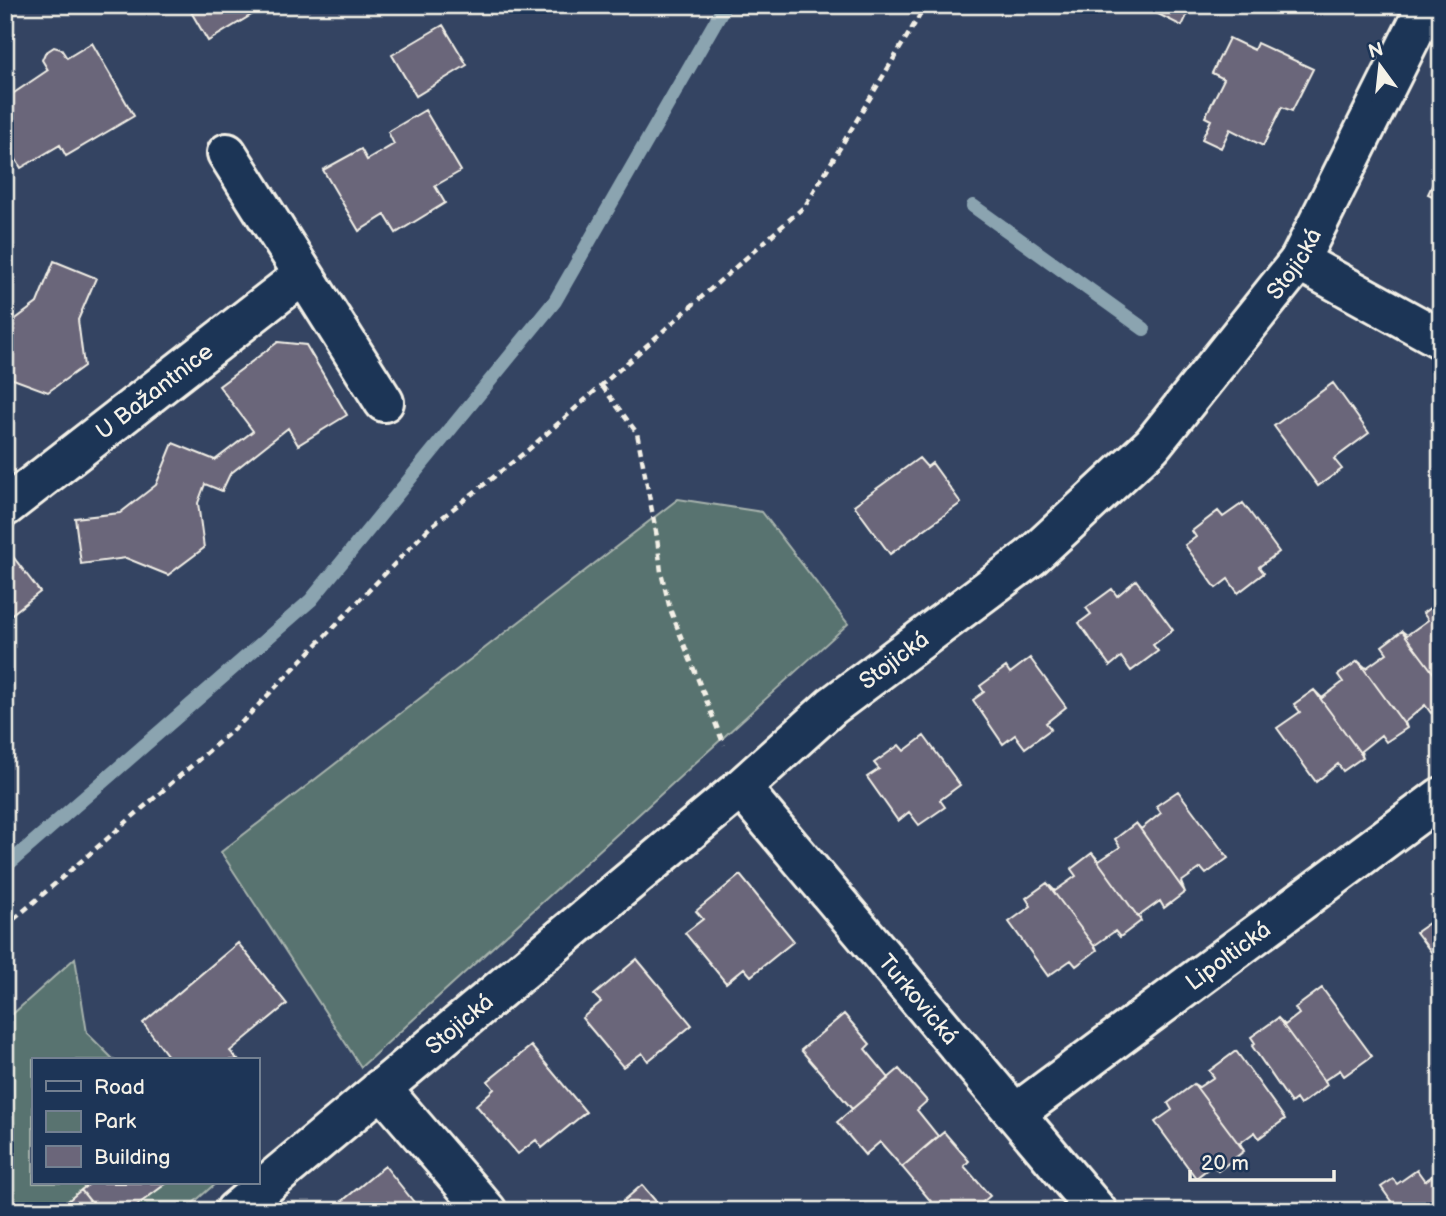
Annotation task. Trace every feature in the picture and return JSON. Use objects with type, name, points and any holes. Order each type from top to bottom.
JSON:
[{"type":"street","name":"Stojická","points":[[235,1211],[741,788],[832,706],[1031,557],[1152,445],[1299,261],[1427,5]]},
{"type":"street","points":[[227,153],[384,402]]},
{"type":"street","points":[[1299,261],[1441,340]]},
{"type":"street","name":"U Bažantnice","points":[[5,507],[303,275]]},
{"type":"street","name":"Turkovická","points":[[741,788],[1097,1211]]},
{"type":"street","name":"Lipoltická","points":[[1016,1113],[1441,797]]},
{"type":"street","points":[[381,1088],[486,1211]]},
{"type":"path","points":[[5,927],[241,723],[430,527],[528,450],[805,206],[926,5]]},
{"type":"path","points":[[601,386],[637,433],[670,609],[741,788]]},
{"type":"green space","points":[[678,499],[762,512],[848,624],[361,1067],[221,852]]},
{"type":"green space","points":[[75,958],[87,1033],[112,1058],[32,1058],[32,1184],[215,1184],[184,1211],[5,1211],[5,1021]]},
{"type":"building","points":[[187,5],[268,5],[208,41]]},
{"type":"building","points":[[1140,5],[1192,5],[1182,26]]},
{"type":"building","points":[[443,25],[467,65],[416,96],[392,55]]},
{"type":"building","points":[[1229,38],[1254,50],[1257,43],[1313,69],[1292,111],[1282,107],[1263,146],[1230,129],[1221,148],[1202,139],[1211,120],[1205,117],[1224,79],[1212,73]]},
{"type":"building","points":[[92,43],[134,116],[66,156],[60,145],[21,168],[5,141],[5,99],[48,70],[42,60],[45,53],[54,47],[61,49],[67,58]]},
{"type":"building","points":[[425,110],[461,171],[435,186],[445,203],[396,233],[385,215],[359,231],[323,170],[361,149],[367,160],[394,144],[388,132]]},
{"type":"building","points":[[1441,167],[1441,200],[1428,194]]},
{"type":"building","points":[[54,261],[96,278],[78,320],[84,366],[48,392],[5,376],[5,327],[37,303]]},
{"type":"building","points":[[278,342],[306,345],[347,415],[298,445],[288,428],[230,474],[222,491],[205,484],[198,503],[204,548],[168,575],[126,558],[81,564],[75,518],[120,513],[156,485],[173,443],[215,460],[253,431],[219,386]]},
{"type":"building","points":[[1333,383],[1369,433],[1334,459],[1342,469],[1318,486],[1274,426]]},
{"type":"building","points":[[919,458],[927,467],[932,463],[961,503],[890,554],[854,505]]},
{"type":"building","points":[[1243,503],[1279,552],[1259,567],[1264,573],[1238,593],[1228,579],[1216,588],[1185,545],[1196,537],[1192,531],[1218,511],[1223,517]]},
{"type":"building","points":[[8,550],[40,592],[8,617],[5,613]]},
{"type":"building","points":[[1136,580],[1173,630],[1153,645],[1158,651],[1131,671],[1121,657],[1110,666],[1079,623],[1091,614],[1086,608],[1112,589],[1117,596]]},
{"type":"building","points":[[1441,600],[1441,683],[1402,631],[1407,635],[1428,620],[1423,613]]},
{"type":"building","points":[[1402,631],[1441,683],[1441,705],[1431,713],[1425,705],[1405,722],[1407,728],[1358,661],[1366,668],[1387,653],[1382,646]]},
{"type":"building","points":[[1030,658],[1066,707],[1046,723],[1051,729],[1025,748],[1015,735],[1003,744],[973,700],[984,692],[980,686],[1006,667],[1010,673]]},
{"type":"building","points":[[1358,661],[1407,728],[1386,742],[1381,735],[1361,751],[1363,757],[1314,690],[1322,698],[1343,682],[1338,675]]},
{"type":"building","points":[[1314,690],[1363,757],[1343,771],[1338,764],[1316,782],[1277,728],[1300,712],[1294,704]]},
{"type":"building","points":[[924,736],[960,785],[940,800],[945,807],[919,825],[909,812],[898,821],[867,777],[879,769],[874,763],[899,745],[904,751]]},
{"type":"building","points":[[1178,791],[1228,858],[1206,874],[1201,868],[1181,882],[1185,892],[1136,823],[1141,829],[1161,813],[1156,806]]},
{"type":"building","points":[[1136,823],[1185,892],[1164,908],[1160,901],[1139,916],[1141,921],[1092,853],[1099,861],[1120,847],[1115,839]]},
{"type":"building","points":[[1092,853],[1141,921],[1120,937],[1115,931],[1095,945],[1097,950],[1047,883],[1055,891],[1076,876],[1071,869]]},
{"type":"building","points":[[740,875],[794,941],[751,976],[744,968],[726,983],[685,933],[703,919],[696,911]]},
{"type":"building","points":[[1047,883],[1097,950],[1076,966],[1071,960],[1048,976],[1009,922],[1031,906],[1026,898]]},
{"type":"building","points":[[1441,905],[1441,965],[1416,932],[1439,916],[1434,910]]},
{"type":"building","points":[[238,943],[287,1004],[230,1051],[236,1058],[169,1058],[143,1023]]},
{"type":"building","points":[[637,959],[692,1025],[648,1061],[642,1053],[623,1067],[582,1018],[601,1002],[594,995]]},
{"type":"building","points":[[1322,988],[1372,1056],[1344,1076],[1340,1070],[1325,1080],[1327,1085],[1278,1018],[1285,1025],[1299,1014],[1295,1008]]},
{"type":"building","points":[[844,1014],[870,1044],[865,1049],[889,1078],[852,1109],[801,1050]]},
{"type":"building","points":[[1278,1018],[1327,1085],[1300,1105],[1296,1099],[1291,1103],[1252,1046],[1255,1043],[1251,1037]]},
{"type":"building","points":[[531,1046],[586,1112],[542,1148],[536,1140],[518,1154],[476,1105],[494,1089],[488,1081]]},
{"type":"building","points":[[1236,1051],[1285,1119],[1259,1138],[1255,1132],[1240,1143],[1244,1151],[1194,1084],[1199,1087],[1214,1077],[1209,1071]]},
{"type":"building","points":[[899,1069],[927,1101],[917,1110],[938,1136],[902,1167],[880,1142],[865,1155],[837,1122]]},
{"type":"building","points":[[1194,1084],[1244,1151],[1218,1171],[1213,1165],[1196,1178],[1155,1122],[1172,1110],[1168,1103]]},
{"type":"building","points":[[944,1132],[969,1161],[964,1166],[990,1196],[972,1211],[939,1211],[902,1167]]},
{"type":"building","points":[[385,1166],[421,1211],[347,1211],[341,1202]]},
{"type":"building","points":[[1417,1170],[1425,1181],[1441,1170],[1441,1211],[1398,1211],[1381,1187],[1393,1179],[1397,1184]]},
{"type":"building","points":[[90,1184],[166,1184],[129,1211],[98,1211],[81,1190]]},
{"type":"building","points":[[642,1185],[664,1211],[612,1211]]},
{"type":"building","points":[[81,1190],[98,1211],[56,1211]]},
{"type":"waterway","points":[[5,867],[311,600],[555,301],[725,5]]},
{"type":"waterway","points":[[973,206],[1144,329]]}]
